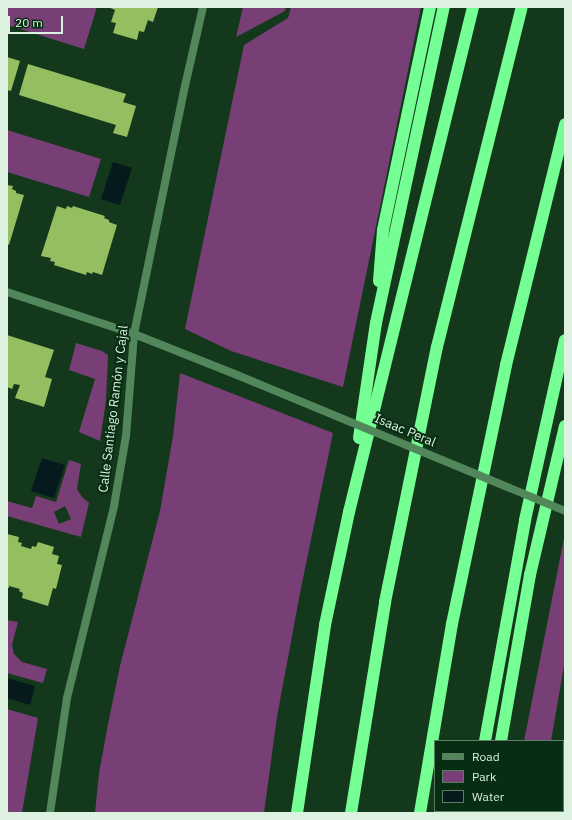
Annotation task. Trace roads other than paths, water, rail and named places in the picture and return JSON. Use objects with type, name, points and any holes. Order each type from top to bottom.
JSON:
[{"type":"highway","points":[[376,323],[382,230],[430,7]]},
{"type":"highway","points":[[349,512],[376,323],[444,7]]},
{"type":"highway","points":[[297,813],[325,624],[349,512],[473,7]]},
{"type":"highway","points":[[351,813],[385,602],[437,347],[522,7]]},
{"type":"highway","points":[[420,813],[452,624],[506,365],[565,124]]},
{"type":"highway","points":[[485,740],[525,520],[565,340]]},
{"type":"highway","points":[[501,740],[530,575],[565,426]]},
{"type":"street","name":"Calle Santiago Ramón y Cajal","points":[[50,813],[67,698],[114,506],[126,436],[134,334],[185,86],[203,7]]},
{"type":"street","name":"Isaac Peral","points":[[7,292],[134,334],[237,374],[565,510]]},
{"type":"water","points":[[113,162],[132,168],[120,205],[101,199]]},
{"type":"water","points":[[42,458],[65,465],[54,498],[31,491]]},
{"type":"water","points":[[7,678],[35,686],[30,705],[7,698]]}]
